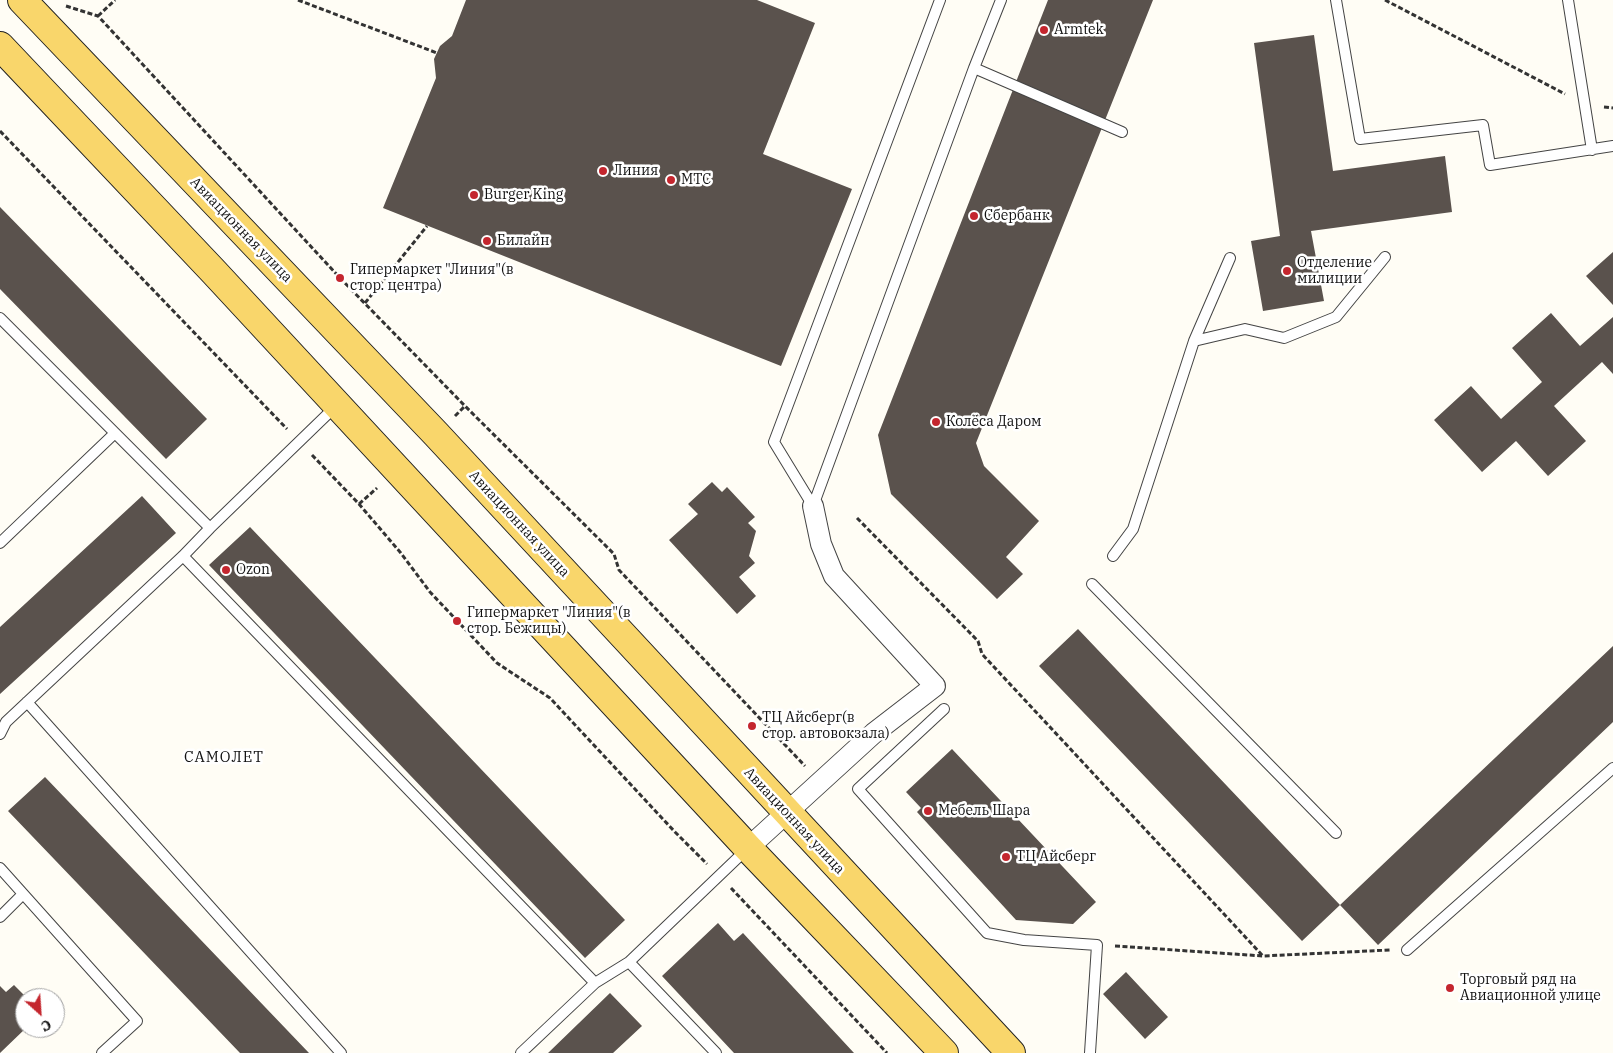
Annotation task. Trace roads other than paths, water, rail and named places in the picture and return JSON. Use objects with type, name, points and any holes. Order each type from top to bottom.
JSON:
[{"type":"main road","name":"Авиационная улица","points":[[22,0],[436,434],[786,813],[1011,1053]]},
{"type":"main road","points":[[0,46],[214,272],[336,406],[411,484],[748,848],[944,1053]]},
{"type":"street","points":[[748,848],[874,733],[935,686],[834,576],[821,544],[813,506]]},
{"type":"lane","points":[[813,506],[774,442],[940,0]]},
{"type":"lane","points":[[813,506],[974,68],[1001,0]]},
{"type":"lane","points":[[1336,0],[1360,139],[1483,125],[1490,165],[1613,146]]},
{"type":"lane","points":[[1568,0],[1583,104],[1592,150]]},
{"type":"lane","points":[[974,68],[1122,132]]},
{"type":"lane","points":[[1194,341],[1245,329],[1284,338],[1336,317],[1385,257]]},
{"type":"lane","points":[[1113,556],[1133,529],[1194,341],[1230,258]]},
{"type":"lane","points":[[0,318],[210,528]]},
{"type":"lane","points":[[0,734],[6,722],[183,556],[336,406]]},
{"type":"lane","points":[[0,542],[115,433]]},
{"type":"lane","points":[[183,556],[595,983]]},
{"type":"lane","points":[[1092,584],[1336,833]]},
{"type":"lane","points":[[27,702],[341,1053]]},
{"type":"lane","points":[[944,709],[858,789],[987,933],[1024,940],[1097,945],[1090,1053]]},
{"type":"lane","points":[[1407,950],[1613,768]]},
{"type":"lane","points":[[520,1053],[595,983],[629,962],[748,848]]},
{"type":"lane","points":[[0,868],[22,895],[137,1021],[102,1053]]},
{"type":"lane","points":[[0,917],[22,895]]},
{"type":"lane","points":[[629,962],[710,1051]]},
{"type":"place","name":"Armtek","points":[[1044,30]]},
{"type":"place","name":"Линия","points":[[603,171]]},
{"type":"place","name":"МТС","points":[[671,180]]},
{"type":"place","name":"Burger King","points":[[474,195]]},
{"type":"place","name":"Сбербанк","points":[[974,216]]},
{"type":"place","name":"Билайн","points":[[487,241]]},
{"type":"place","name":"Отделение милиции","points":[[1287,271]]},
{"type":"place","name":"Гипермаркет \"Линия\"(в стор. центра)","points":[[340,278]]},
{"type":"place","name":"Колёса Даром","points":[[936,422]]},
{"type":"place","name":"Ozon","points":[[226,570]]},
{"type":"place","name":"Гипермаркет \"Линия\"(в стор. Бежицы)","points":[[457,621]]},
{"type":"place","name":"ТЦ Айсберг(в стор. автовокзала)","points":[[752,726]]},
{"type":"place","name":"Мебель Шара","points":[[928,811]]},
{"type":"place","name":"ТЦ Айсберг","points":[[1006,857]]},
{"type":"place","name":"Торговый ряд на Авиационной улице","points":[[1450,988]]},
{"type":"district","name":"САМОЛЕТ","points":[[224,758]]}]
